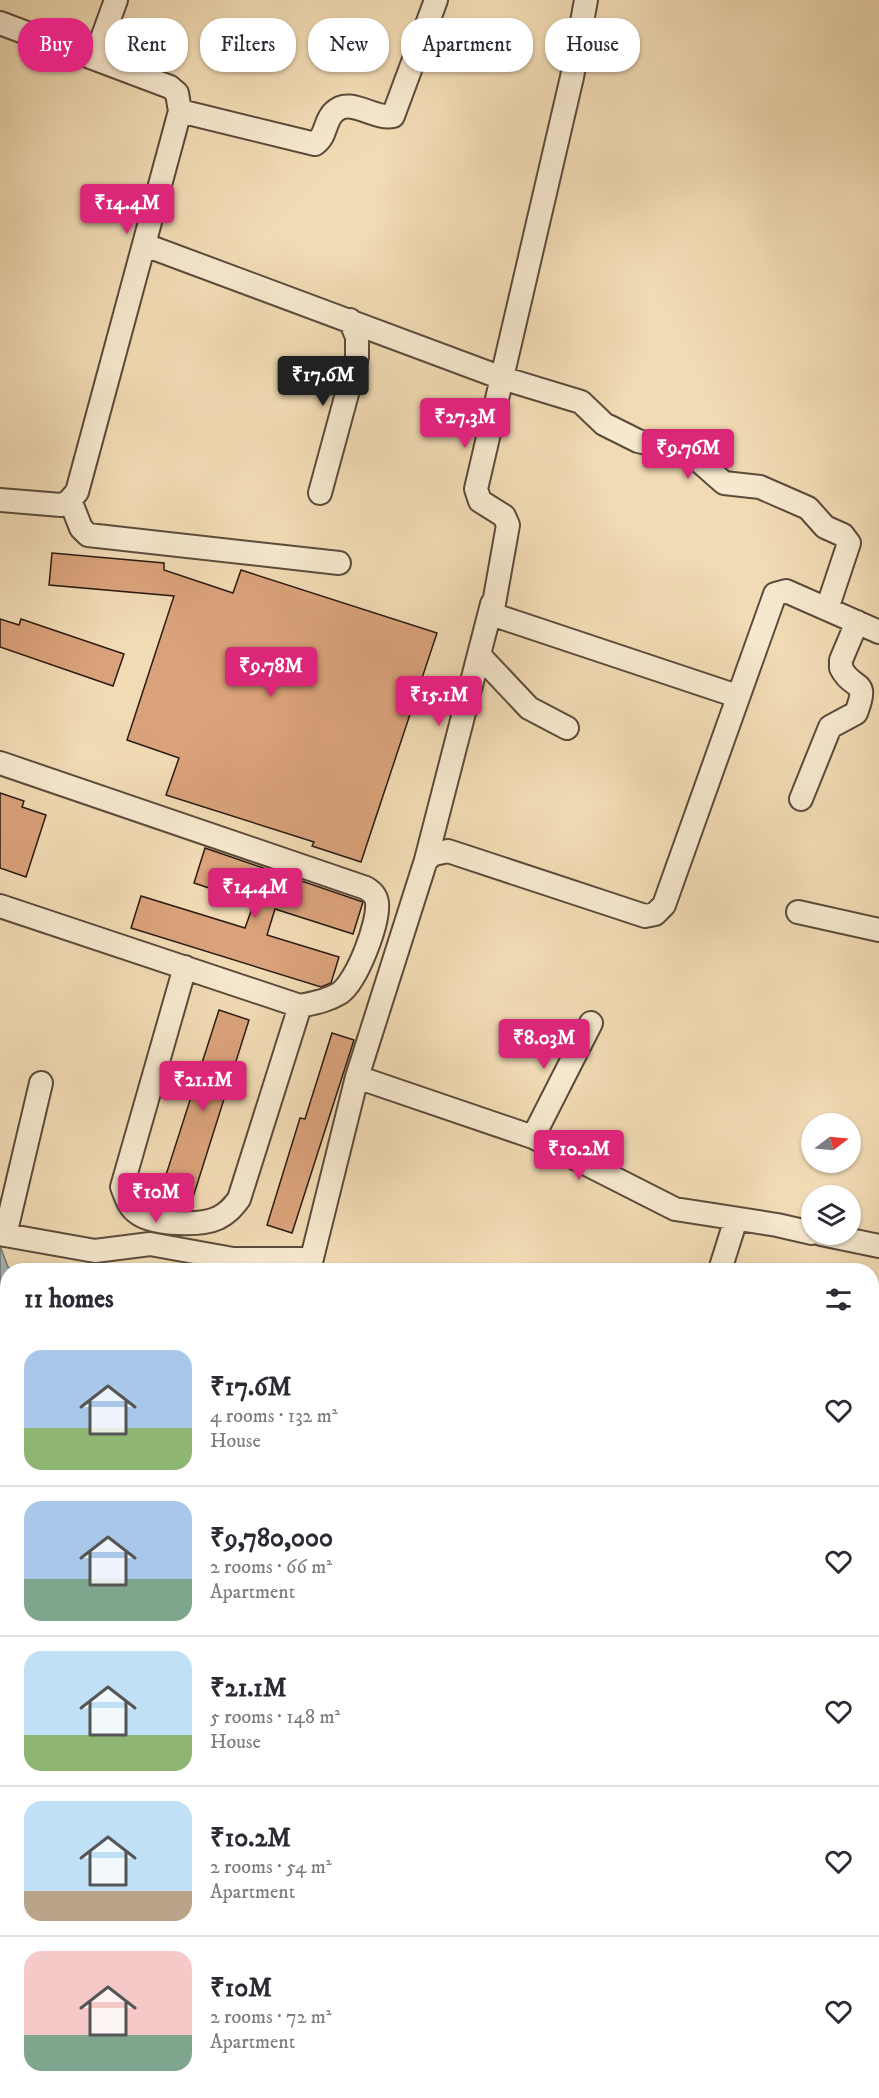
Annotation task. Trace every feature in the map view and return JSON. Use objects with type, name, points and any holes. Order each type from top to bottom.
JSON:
[{"type":"street","points":[[95,58],[116,0]]},
{"type":"street","points":[[180,111],[315,144],[322,136],[330,116],[339,108],[351,107],[393,116],[436,0]]},
{"type":"street","points":[[310,1263],[357,1077],[426,860],[492,604],[508,525],[504,516],[480,501],[477,489],[573,77],[586,0]]},
{"type":"street","points":[[0,500],[51,505],[70,500],[77,492],[180,111],[177,93],[170,87],[95,58],[1,28]]},
{"type":"street","points":[[145,245],[502,378],[581,402],[604,424],[638,441],[650,444],[677,444],[724,483],[760,487],[808,508],[825,526],[843,536],[849,543],[827,609]]},
{"type":"street","points":[[320,493],[357,357],[357,337],[350,320]]},
{"type":"street","points":[[70,500],[81,528],[88,535],[339,563]]},
{"type":"street","points":[[426,860],[435,854],[448,851],[645,916],[655,914],[664,905],[736,696],[775,594],[786,591],[879,632]]},
{"type":"street","points":[[492,604],[497,616],[736,696]]},
{"type":"street","points":[[801,799],[830,726],[854,716],[863,696],[861,689],[841,668],[841,660],[857,622]]},
{"type":"street","points":[[478,655],[530,708],[545,719],[567,728]]},
{"type":"street","points":[[0,763],[262,850],[366,888],[375,895],[377,903],[375,917],[356,974],[341,992],[324,1001],[300,1006],[0,906]]},
{"type":"street","points":[[798,912],[879,930]]},
{"type":"street","points":[[185,967],[122,1187],[127,1202],[140,1215],[167,1222],[194,1223],[216,1219],[229,1212],[239,1199],[300,1006]]},
{"type":"street","points":[[533,1137],[591,1023]]},
{"type":"street","points":[[357,1077],[533,1137],[675,1209],[801,1231]]},
{"type":"street","points":[[41,1083],[3,1234],[95,1251],[150,1244],[233,1259],[284,1263]]},
{"type":"street","points":[[722,1263],[736,1219]]},
{"type":"street","points":[[861,1242],[879,1246]]},
{"type":"water","points":[[0,1246],[6,1263],[0,1263]]},
{"type":"building","points":[[52,553],[164,563],[164,570],[233,593],[241,570],[437,633],[361,862],[312,846],[314,842],[166,795],[179,758],[127,740],[174,596],[49,585]]},
{"type":"building","points":[[0,619],[19,625],[21,619],[124,654],[113,686],[0,647]]},
{"type":"building","points":[[0,793],[24,801],[22,807],[46,815],[26,877],[0,868]]},
{"type":"building","points":[[205,848],[363,902],[353,934],[275,909],[267,935],[339,957],[331,983],[321,987],[131,928],[141,896],[245,928],[254,903],[194,883]]},
{"type":"building","points":[[219,1010],[249,1020],[189,1210],[156,1206]]},
{"type":"building","points":[[332,1033],[354,1040],[292,1233],[267,1225],[300,1118],[305,1119]]}]
